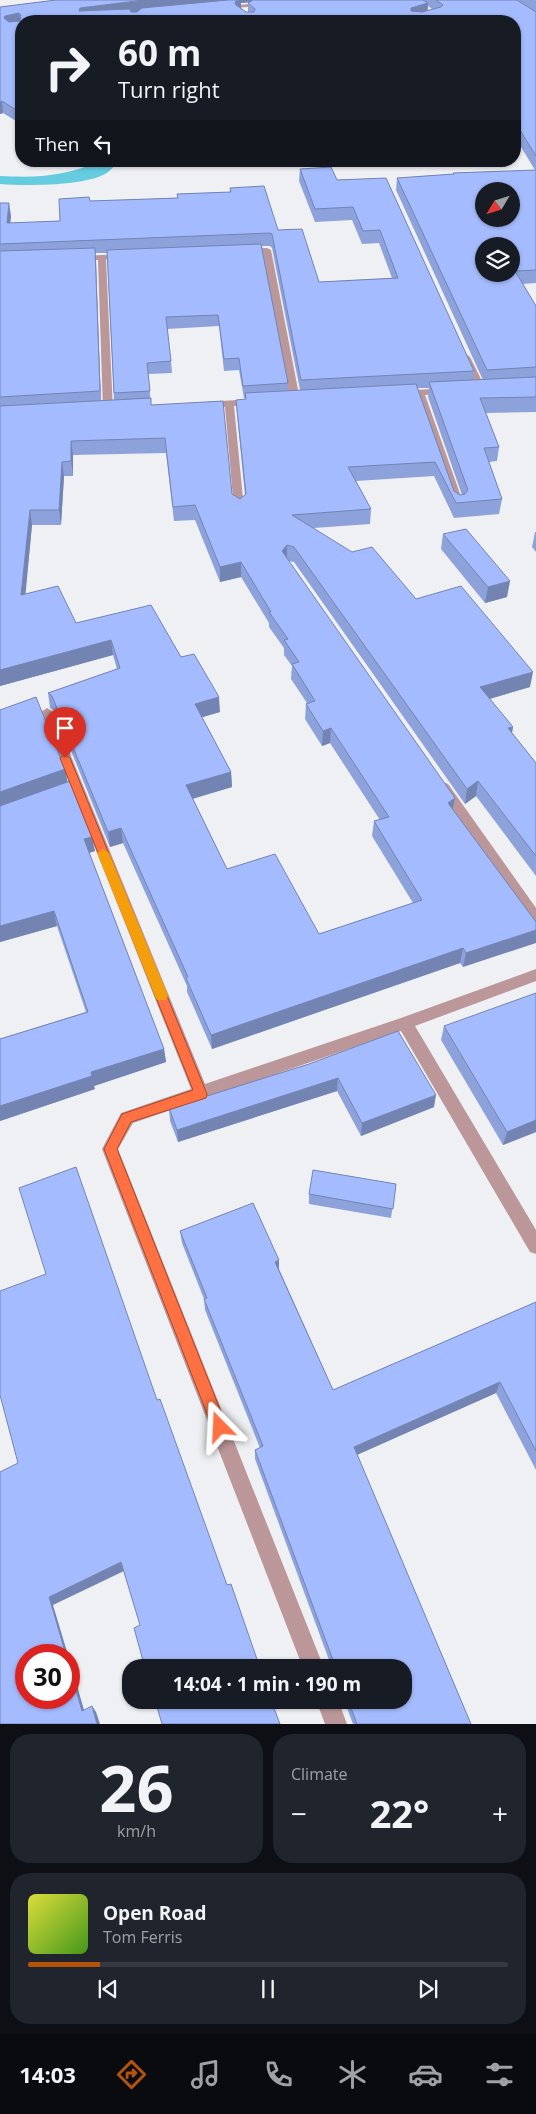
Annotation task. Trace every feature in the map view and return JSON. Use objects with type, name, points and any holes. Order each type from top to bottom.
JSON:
[{"type":"street","points":[[214,8],[274,4]]},
{"type":"street","points":[[240,14],[261,5]]},
{"type":"street","points":[[238,251],[267,250],[295,400]]},
{"type":"street","points":[[65,258],[132,256]]},
{"type":"street","points":[[102,257],[108,411]]},
{"type":"street","points":[[460,344],[481,389]]},
{"type":"street","points":[[392,395],[455,391]]},
{"type":"street","points":[[420,393],[459,505]]},
{"type":"street","points":[[192,406],[267,402]]},
{"type":"street","points":[[229,404],[239,510]]},
{"type":"street","points":[[47,712],[72,790],[201,1094]]},
{"type":"street","points":[[434,774],[536,919]]},
{"type":"street","points":[[310,1659],[110,1149],[127,1118],[405,1023],[536,975]]},
{"type":"street","points":[[405,1023],[536,1246]]},
{"type":"street","points":[[330,1709],[336,1724]]},
{"type":"water","points":[[85,167],[113,167],[105,174],[83,181],[39,185],[0,184],[0,176],[27,177],[52,175]]},
{"type":"building","points":[[56,0],[144,0],[80,8],[79,11],[130,9],[131,12],[137,12],[142,8],[239,0],[235,2],[236,5],[246,12],[254,12],[255,9],[248,3],[253,0],[423,0],[428,3],[411,8],[411,11],[422,12],[443,5],[436,0],[517,0],[536,12],[536,156],[521,132],[521,15],[21,15],[19,13],[5,16],[4,18],[9,22],[15,21],[15,109],[2,101],[0,102],[0,7]]},
{"type":"building","points":[[331,167],[337,180],[386,178],[474,371],[301,380],[272,234],[270,233],[0,244],[0,203],[9,203],[7,223],[60,221],[59,199],[89,197],[90,201],[178,198],[177,194],[231,192],[230,188],[264,186],[278,230],[302,229],[319,282],[398,278],[380,230],[363,231],[353,207],[315,209],[300,169]]},
{"type":"building","points":[[536,170],[536,270],[520,271],[520,237],[475,237],[475,282],[520,282],[520,279],[536,306],[536,367],[487,370],[397,178]]},
{"type":"building","points":[[261,244],[288,383],[243,386],[239,358],[224,359],[218,315],[166,317],[171,361],[147,363],[150,391],[114,393],[107,250]]},
{"type":"building","points":[[95,248],[100,391],[0,397],[0,251]]},
{"type":"building","points":[[536,377],[536,397],[480,398],[499,447],[484,448],[502,499],[456,503],[435,462],[348,467],[371,509],[292,515],[352,552],[372,547],[416,599],[461,586],[533,672],[480,687],[513,727],[508,728],[536,763],[536,856],[478,781],[467,789],[294,547],[287,545],[282,551],[455,798],[448,803],[536,922],[536,930],[466,953],[463,948],[211,1035],[186,978],[188,977],[121,828],[108,832],[52,696],[48,693],[120,668],[111,640],[0,670],[0,406],[151,398],[151,405],[223,401],[232,494],[240,499],[246,494],[236,400],[246,399],[245,393],[416,384],[454,491],[460,495],[465,494],[468,490],[429,382]],"holes":[[[165,438],[173,507],[195,505],[220,567],[241,562],[271,612],[269,612],[288,639],[284,640],[299,662],[292,664],[315,701],[306,704],[323,731],[331,728],[389,817],[374,821],[422,900],[319,934],[275,854],[227,869],[186,785],[231,772],[195,704],[219,697],[194,654],[181,657],[151,605],[76,623],[58,586],[21,595],[30,510],[59,510],[62,462],[71,461],[71,441]]]},
{"type":"building","points":[[466,529],[510,581],[488,587],[443,534]]},
{"type":"building","points":[[36,697],[65,769],[0,792],[0,710]]},
{"type":"building","points":[[70,781],[92,837],[84,839],[164,1049],[91,1072],[92,1076],[0,1106],[0,1039],[88,1012],[54,911],[0,926],[0,806]]},
{"type":"building","points":[[536,993],[536,1120],[507,1132],[444,1026]]},
{"type":"building","points":[[398,1031],[436,1095],[362,1123],[338,1078],[177,1130],[169,1108],[309,1064]]},
{"type":"building","points":[[76,1167],[157,1400],[160,1399],[227,1585],[231,1584],[257,1659],[143,1659],[134,1628],[140,1625],[121,1562],[49,1597],[63,1644],[15,1644],[15,1709],[80,1709],[80,1704],[82,1711],[92,1706],[97,1724],[0,1724],[0,1472],[18,1463],[0,1395],[0,1291],[46,1274],[19,1188]]},
{"type":"building","points":[[313,1170],[396,1184],[393,1209],[309,1194]]},
{"type":"building","points":[[253,1203],[279,1260],[275,1262],[333,1390],[536,1302],[536,1451],[500,1382],[354,1447],[471,1724],[357,1724],[351,1709],[412,1709],[412,1659],[333,1659],[255,1450],[263,1446],[204,1299],[207,1298],[180,1231]]},
{"type":"building","points":[[158,1709],[274,1709],[280,1724],[162,1724]]},
{"type":"slow traffic","points":[[103,853],[161,996]]},
{"type":"route","points":[[65,758],[201,1094],[127,1118],[110,1149],[220,1427]]}]
